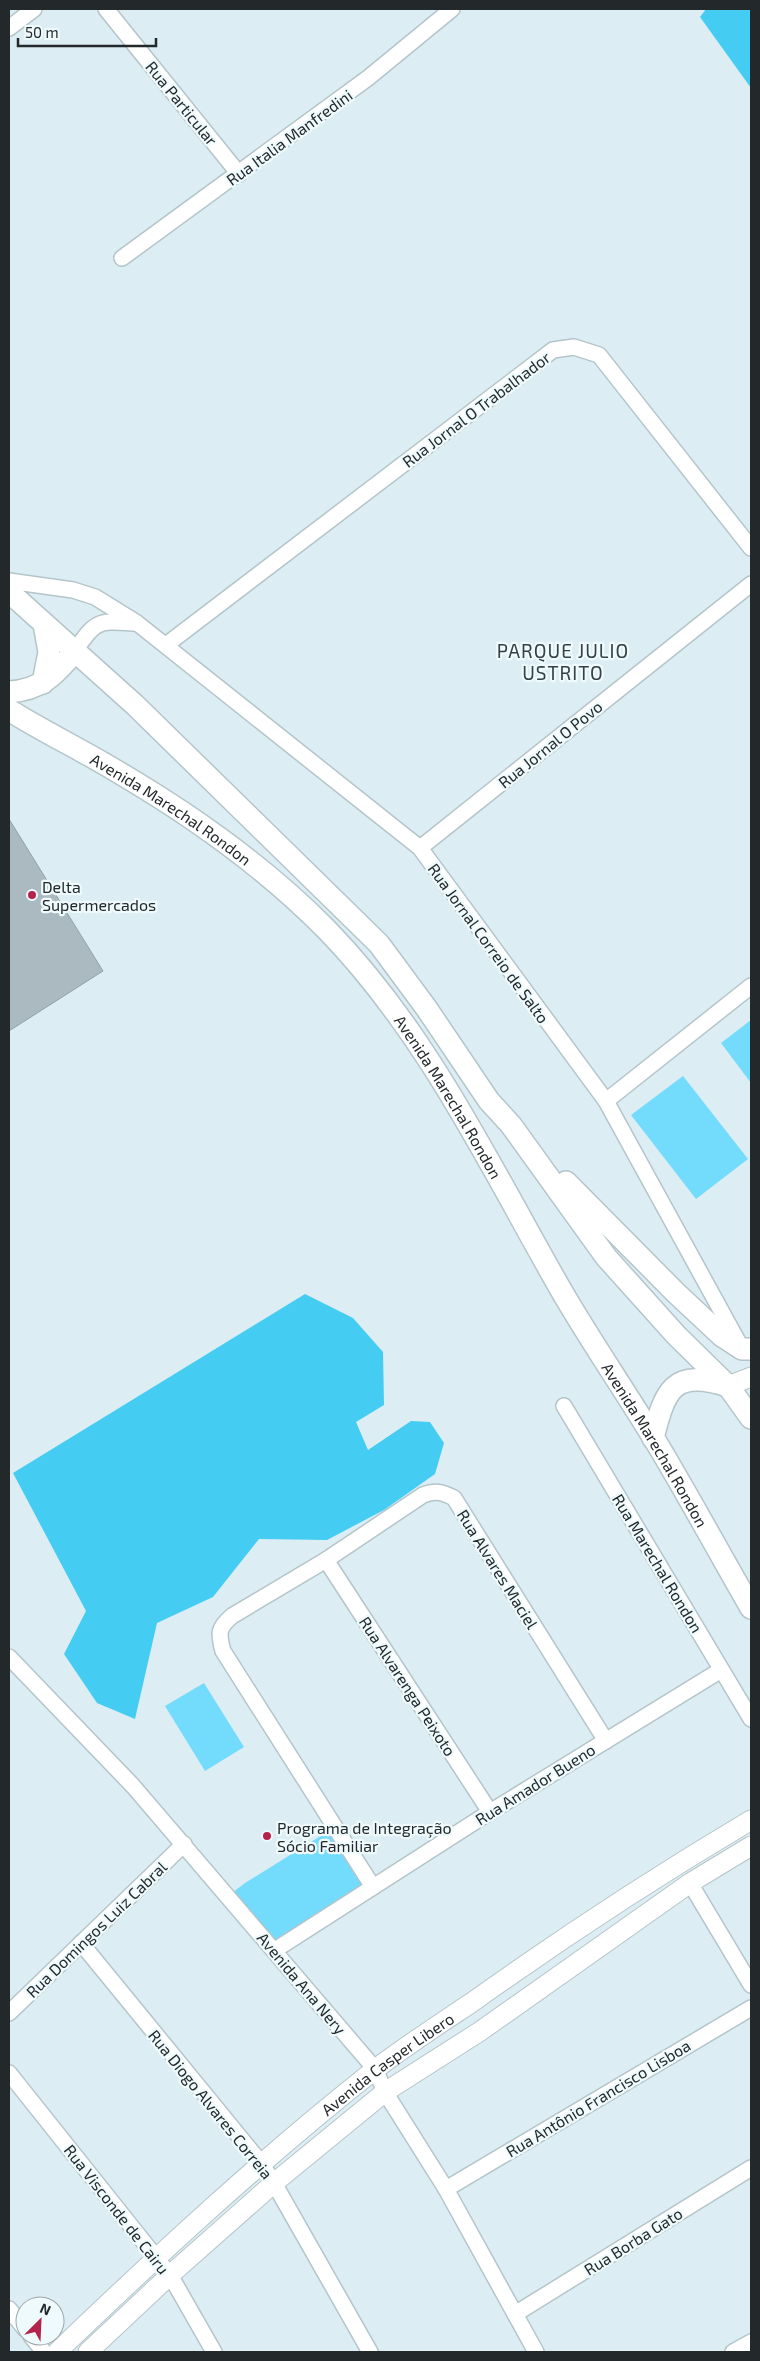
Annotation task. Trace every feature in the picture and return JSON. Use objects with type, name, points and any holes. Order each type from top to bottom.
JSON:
[{"type":"main road","name":"Avenida Marechal Rondon","points":[[9,592],[135,704],[379,944],[427,1009],[489,1101],[511,1125],[606,1257],[676,1335],[728,1386],[751,1418]]},
{"type":"main road","points":[[43,683],[48,652],[44,624]]},
{"type":"main road","points":[[9,692],[26,691],[43,683],[59,670],[75,651]]},
{"type":"main road","name":"Avenida Marechal Rondon","points":[[9,710],[120,772],[207,828],[267,876],[325,929],[366,973],[422,1049],[484,1150],[562,1291],[654,1438],[751,1608]]},
{"type":"main road","points":[[511,1125],[676,1294],[722,1336],[747,1349]]},
{"type":"main road","points":[[654,1438],[660,1409],[669,1393],[681,1382],[698,1378],[728,1386]]},
{"type":"street","points":[[9,28],[34,9]]},
{"type":"street","name":"Rua Particular","points":[[106,9],[238,174]]},
{"type":"street","name":"Rua Italia Manfredini","points":[[122,258],[368,78],[452,9]]},
{"type":"street","name":"Rua Jornal O Trabalhador","points":[[166,645],[553,350],[574,347],[599,355],[751,548]]},
{"type":"street","name":"Rua Jornal Correio de Salto","points":[[9,582],[73,590],[95,597],[137,623],[420,848],[606,1101],[747,1349]]},
{"type":"street","name":"Rua Jornal O Povo","points":[[420,848],[751,584]]},
{"type":"street","points":[[75,651],[90,630],[103,621],[137,623]]},
{"type":"street","points":[[606,1101],[751,986]]},
{"type":"street","points":[[728,1386],[751,1377]]},
{"type":"street","name":"Rua Marechal Rondon","points":[[564,1406],[751,1720]]},
{"type":"street","name":"Rua Alvares Maciel","points":[[373,1887],[223,1650],[219,1636],[222,1624],[232,1616],[326,1560],[423,1495],[435,1491],[443,1492],[454,1498],[606,1741]]},
{"type":"street","name":"Rua Alvarenga Peixoto","points":[[326,1560],[490,1812]]},
{"type":"street","name":"Avenida Ana Nery","points":[[9,1657],[133,1786],[275,1950],[375,2070],[385,2092],[446,2189],[536,2352]]},
{"type":"street","name":"Rua Amador Bueno","points":[[275,1950],[490,1812],[721,1670]]},
{"type":"street","name":"Avenida Casper Libero","points":[[57,2352],[156,2256],[260,2163],[375,2070],[553,1945],[663,1873],[751,1820]]},
{"type":"street","name":"Rua Domingos Luiz Cabral","points":[[9,2013],[184,1844]]},
{"type":"street","name":"Avenida Casper Libero","points":[[88,2352],[170,2275],[274,2183],[385,2092],[479,2032],[690,1883],[751,1846]]},
{"type":"street","points":[[690,1883],[751,1986]]},
{"type":"street","name":"Rua Diogo Alvares Correia","points":[[81,1944],[260,2163],[274,2183],[370,2352]]},
{"type":"street","name":"Rua Antônio Francisco Lisboa","points":[[446,2189],[751,2008]]},
{"type":"street","name":"Rua Visconde de Cairu","points":[[9,2073],[170,2275],[214,2352]]},
{"type":"street","name":"Rua Borba Gato","points":[[515,2314],[751,2168]]},
{"type":"street","points":[[733,2352],[751,2342]]},
{"type":"shaded area","points":[[706,9],[751,9],[751,88],[700,17]]},
{"type":"shaded area","points":[[751,1020],[751,1083],[721,1043]]},
{"type":"shaded area","points":[[683,1076],[748,1159],[696,1199],[631,1115]]},
{"type":"shaded area","points":[[305,1294],[353,1318],[383,1352],[384,1405],[356,1422],[368,1450],[411,1421],[430,1422],[444,1443],[435,1474],[384,1510],[327,1540],[259,1539],[213,1597],[157,1623],[135,1719],[97,1703],[64,1654],[86,1611],[13,1473]]},
{"type":"shaded area","points":[[204,1683],[244,1747],[205,1771],[165,1706]]},
{"type":"shaded area","points":[[335,1827],[373,1887],[275,1950],[228,1896],[245,1883]]},
{"type":"building","name":"Delta Supermercados","points":[[9,819],[103,971],[9,1031]]},
{"type":"place","name":"Delta Supermercados","points":[[32,895]]},
{"type":"place","name":"Programa de Integração Sócio Familiar","points":[[267,1836]]},
{"type":"district","name":"PARQUE JULIO USTRITO","points":[[563,661]]}]
